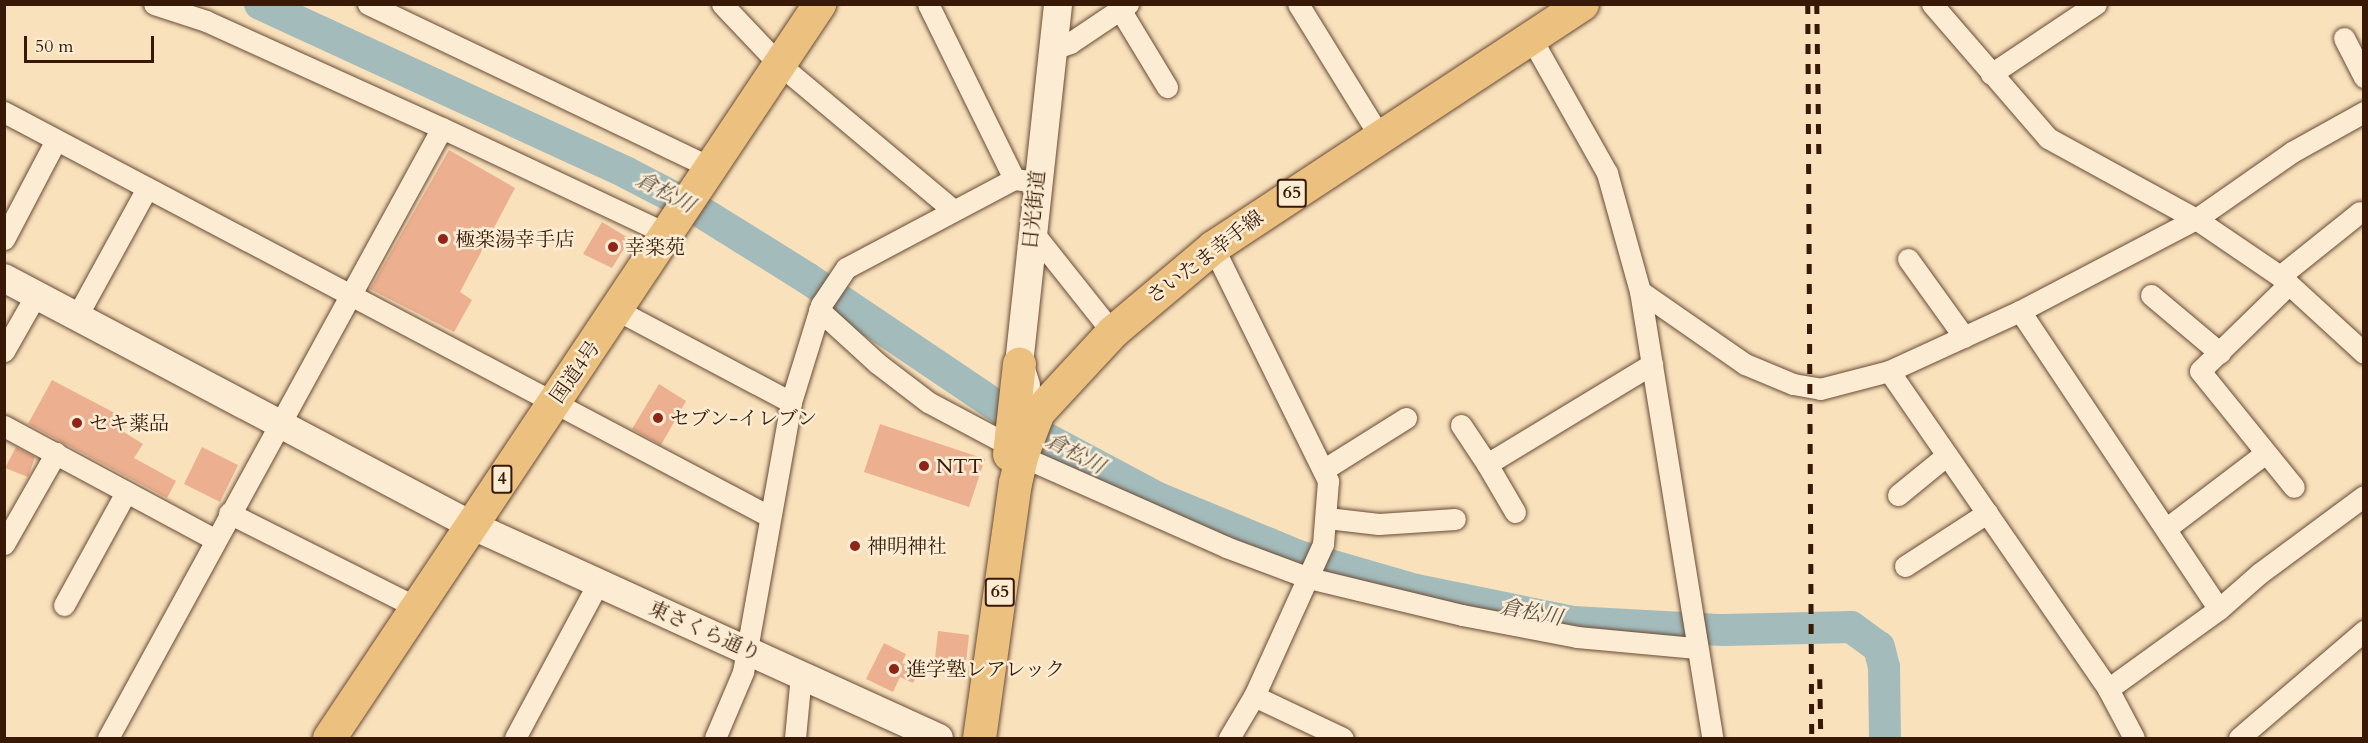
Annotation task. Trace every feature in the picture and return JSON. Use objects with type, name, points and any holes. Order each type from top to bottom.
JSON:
[{"type":"main road","name":"国道4号","points":[[329,738],[617,310],[819,4]]},
{"type":"main road","name":"さいたま幸手線","points":[[1021,433],[1112,332],[1213,247],[1379,135],[1582,4]]},
{"type":"main road","points":[[1019,364],[1021,433]]},
{"type":"main road","name":"65","points":[[980,738],[1021,433]]},
{"type":"street","points":[[154,4],[206,21],[442,129],[671,227]]},
{"type":"street","points":[[368,4],[703,177]]},
{"type":"street","points":[[722,4],[779,64],[953,210]]},
{"type":"street","points":[[716,738],[748,650],[769,516],[791,402],[820,308],[846,268],[953,210],[1025,180],[928,4]]},
{"type":"street","name":"日光街道","points":[[1019,364],[1031,230],[1025,180],[1053,49],[1058,4]]},
{"type":"street","points":[[1298,4],[1379,135]]},
{"type":"street","points":[[1932,4],[2048,138],[2196,219],[2284,280],[2364,353]]},
{"type":"street","points":[[1991,74],[2096,4]]},
{"type":"street","points":[[1053,49],[1070,43],[1125,8],[1167,87]]},
{"type":"street","points":[[1531,38],[1607,173],[1640,291],[1695,646],[1712,738]]},
{"type":"street","points":[[2344,38],[2364,77]]},
{"type":"street","points":[[4,112],[350,293],[553,404],[769,516]]},
{"type":"street","points":[[1640,291],[1745,364],[1793,384],[1820,389],[1889,371],[2020,311],[2196,219],[2292,152],[2364,112]]},
{"type":"street","points":[[108,738],[214,539],[442,129]]},
{"type":"street","points":[[4,239],[56,140]]},
{"type":"street","points":[[77,316],[147,188]]},
{"type":"street","points":[[2294,487],[2264,454],[2200,371],[2220,353],[2284,280],[2360,212]]},
{"type":"street","points":[[1031,230],[1112,332]]},
{"type":"street","points":[[1213,247],[1328,481],[1327,518],[1323,544],[1254,696],[1229,738]]},
{"type":"street","points":[[1908,259],[1964,337]]},
{"type":"street","name":"東さくら通り","points":[[4,278],[277,425],[471,525],[939,738]]},
{"type":"street","points":[[4,351],[36,295]]},
{"type":"street","points":[[2151,295],[2220,353]]},
{"type":"street","points":[[820,308],[928,402],[1021,433],[1226,547],[1311,574],[1566,635],[1695,646]]},
{"type":"street","points":[[617,310],[791,402]]},
{"type":"street","points":[[2020,311],[2168,527],[2220,609]]},
{"type":"street","points":[[1487,464],[1652,364]]},
{"type":"street","points":[[1889,371],[2108,689],[2134,738]]},
{"type":"street","points":[[1323,470],[1406,417]]},
{"type":"street","points":[[1461,425],[1515,512]]},
{"type":"street","points":[[4,426],[214,539]]},
{"type":"street","points":[[4,544],[56,453]]},
{"type":"street","points":[[2168,527],[2264,454]]},
{"type":"street","points":[[1898,495],[1947,455]]},
{"type":"street","points":[[64,605],[126,492]]},
{"type":"street","points":[[2108,689],[2220,609],[2260,573],[2364,496]]},
{"type":"street","points":[[230,513],[416,606]]},
{"type":"street","points":[[1905,566],[1987,513]]},
{"type":"street","points":[[1327,518],[1379,524],[1455,519]]},
{"type":"street","points":[[515,738],[598,583]]},
{"type":"street","points":[[2239,738],[2364,631]]},
{"type":"street","points":[[795,738],[801,674]]},
{"type":"street","points":[[1254,696],[1331,736]]},
{"type":"building","name":"極楽湯幸手店","points":[[449,150],[515,188],[460,292],[472,300],[454,332],[370,289]]},
{"type":"building","points":[[602,222],[630,239],[612,268],[583,254]]},
{"type":"building","name":"セキ薬品","points":[[52,380],[128,420],[122,431],[143,444],[134,458],[176,481],[167,498],[28,424]]},
{"type":"building","points":[[659,384],[686,401],[661,445],[632,429]]},
{"type":"building","name":"NTT","points":[[880,424],[985,459],[969,507],[864,472]]},
{"type":"building","points":[[16,447],[35,457],[28,477],[5,468]]},
{"type":"building","points":[[202,447],[238,465],[220,502],[184,484]]},
{"type":"building","points":[[938,631],[969,635],[966,663],[935,659]]},
{"type":"building","name":"進学塾レアレック","points":[[884,643],[906,654],[902,663],[919,671],[913,683],[900,677],[893,692],[866,679]]},
{"type":"waterway","name":"倉松川","points":[[260,4],[627,173],[693,207],[807,278],[1038,434],[1158,498],[1299,556],[1416,590],[1573,622],[1723,630],[1851,627],[1879,647],[1884,667],[1885,738]]},
{"type":"railway","points":[[1808,4],[1812,738]]},
{"type":"railway","points":[[1817,4],[1819,154]]},
{"type":"railway","points":[[1820,679],[1821,738]]},
{"type":"place","name":"極楽湯幸手店","points":[[443,239]]},
{"type":"place","name":"幸楽苑","points":[[613,247]]},
{"type":"place","name":"セブン-イレブン","points":[[658,418]]},
{"type":"place","name":"セキ薬品","points":[[77,423]]},
{"type":"place","name":"NTT","points":[[924,466]]},
{"type":"place","name":"神明神社","points":[[855,546]]},
{"type":"place","name":"進学塾レアレック","points":[[894,669]]}]
